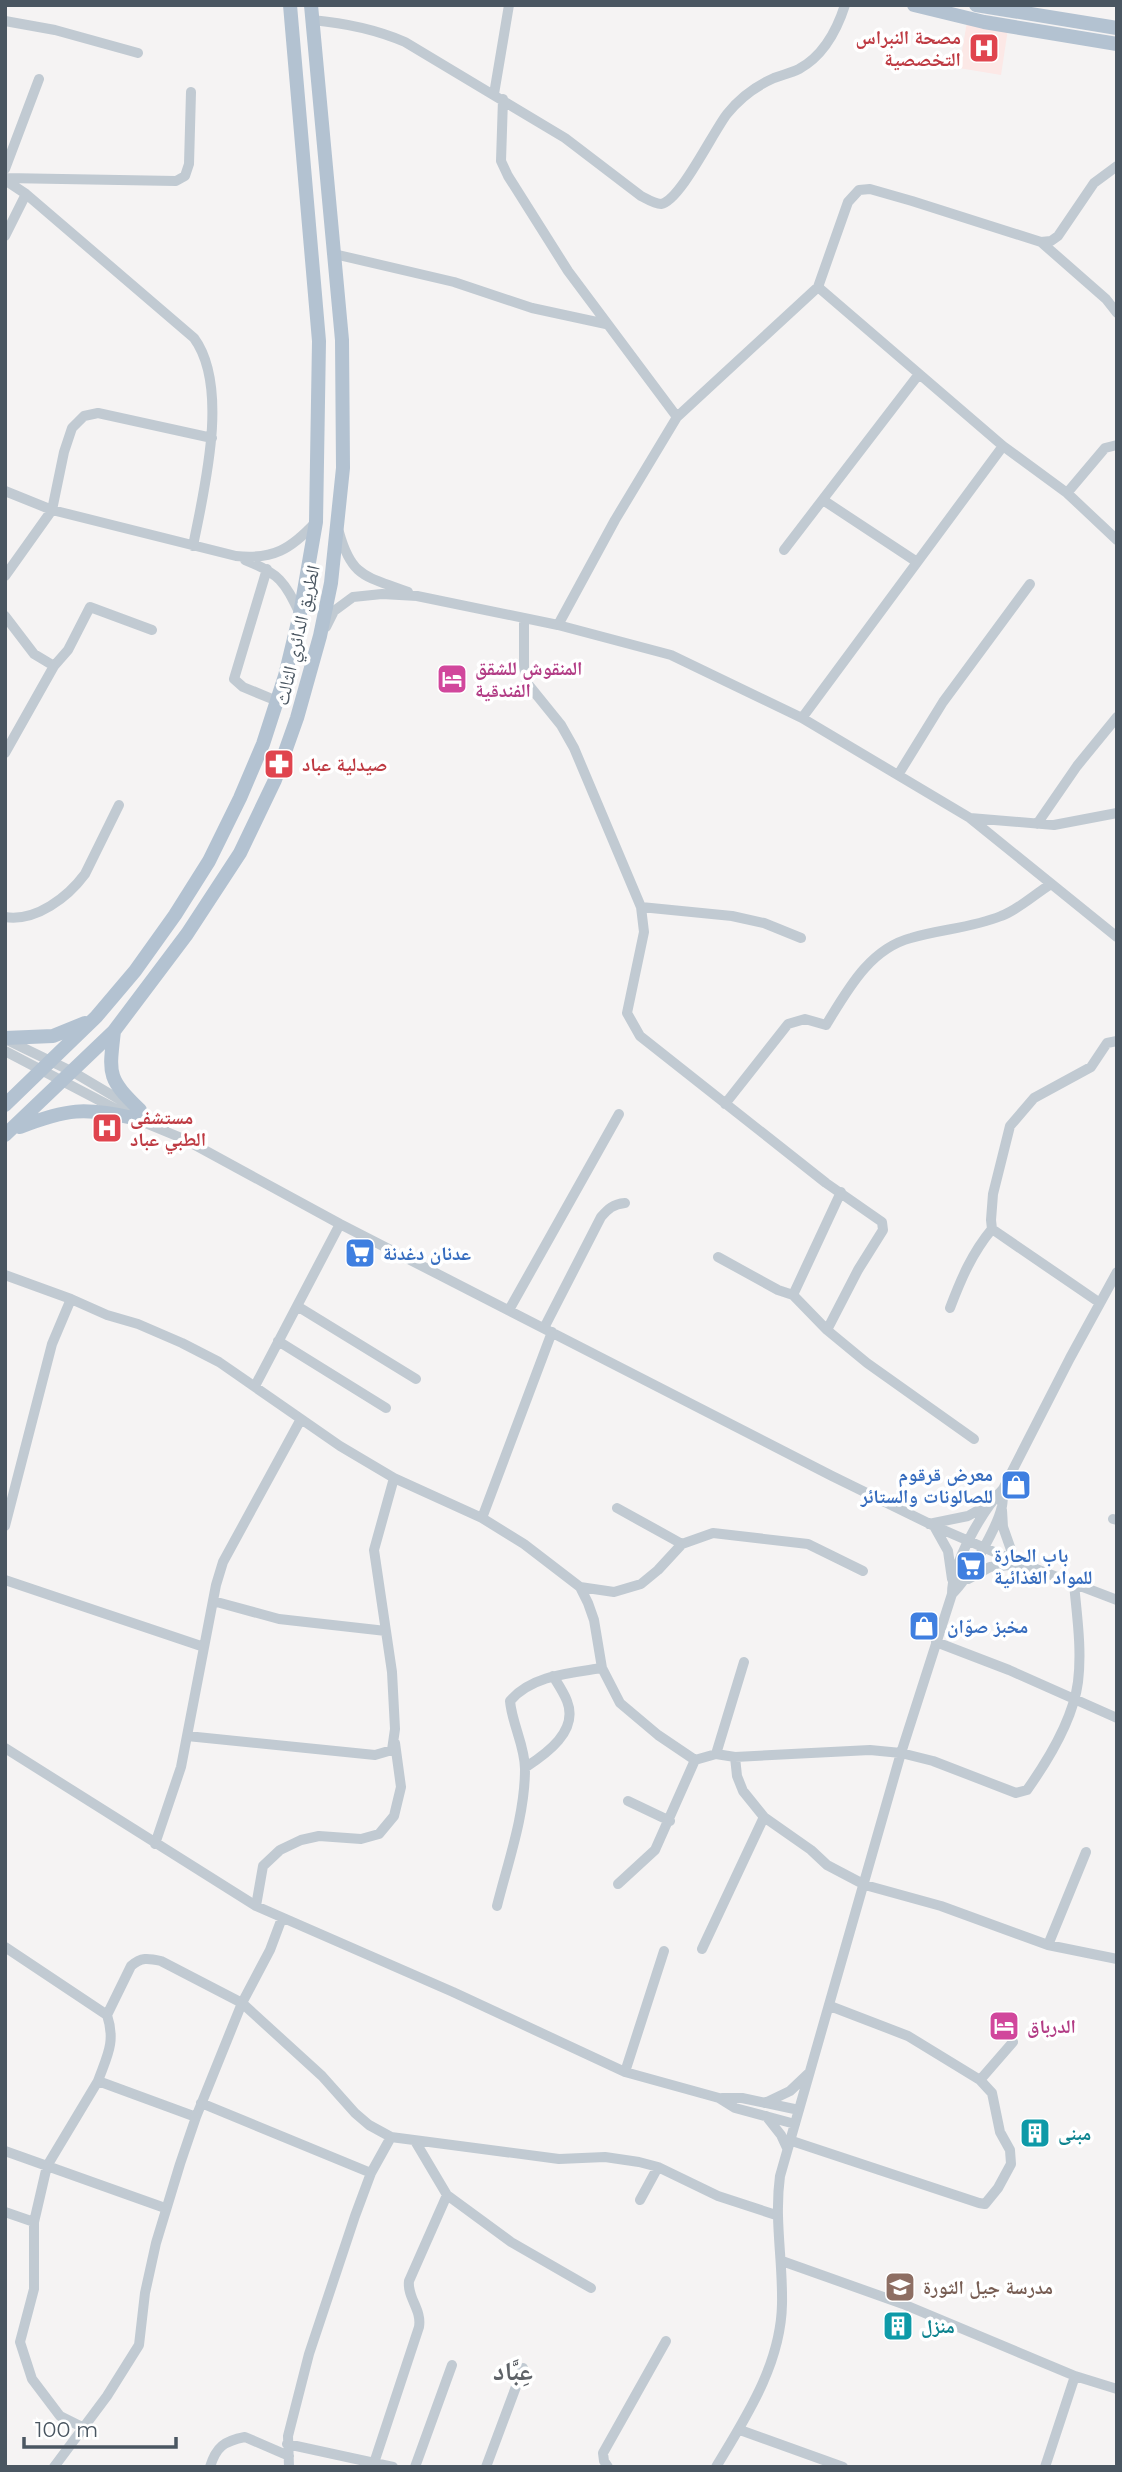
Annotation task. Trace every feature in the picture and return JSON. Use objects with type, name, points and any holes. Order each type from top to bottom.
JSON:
[{"type":"main road","name":"الطريق الدائري الثالث","points":[[5,1105],[96,1017],[135,971],[209,861],[263,744],[300,614],[316,522],[319,341],[290,5]]},
{"type":"main road","points":[[914,5],[984,22],[1117,44]]},
{"type":"main road","points":[[976,5],[1117,28]]},
{"type":"main road","name":"الطريق الدائري الثالث","points":[[7,1133],[114,1031],[187,934],[240,853],[275,780],[297,718],[320,636],[331,583],[343,468],[342,340],[312,13]]},
{"type":"main road","points":[[5,1038],[53,1036],[96,1017]]},
{"type":"main road","points":[[114,1031],[111,1076],[136,1114]]},
{"type":"main road","points":[[7,1133],[37,1121],[79,1110],[136,1114]]},
{"type":"street","points":[[509,5],[498,97],[501,161],[568,271],[677,417]]},
{"type":"street","points":[[312,13],[405,42],[565,138],[641,196],[662,204],[671,199],[691,174],[715,129],[738,101],[771,79],[813,60],[834,31],[845,5]]},
{"type":"street","points":[[5,21],[55,30],[138,53]]},
{"type":"street","points":[[5,169],[39,79]]},
{"type":"street","points":[[5,179],[176,181],[185,177],[189,164],[191,92]]},
{"type":"street","points":[[558,625],[615,520],[677,417],[818,287],[848,202],[859,190],[870,189],[912,201],[1041,242],[1051,241],[1058,236],[1094,183],[1117,166]]},
{"type":"street","points":[[5,179],[26,194],[200,346],[209,372],[212,438],[193,546]]},
{"type":"street","points":[[5,236],[26,194]]},
{"type":"street","points":[[1041,242],[1106,299],[1117,313]]},
{"type":"street","points":[[334,254],[454,282],[551,313],[606,324]]},
{"type":"street","points":[[818,287],[1003,446],[1067,493],[1117,540]]},
{"type":"street","points":[[785,550],[919,374]]},
{"type":"street","points":[[5,576],[52,510],[72,428],[84,416],[98,413],[212,438]]},
{"type":"street","points":[[1067,493],[1105,447],[1117,445]]},
{"type":"street","points":[[802,719],[1003,446]]},
{"type":"street","points":[[5,491],[52,510],[236,556],[267,569],[283,583],[300,614]]},
{"type":"street","points":[[823,499],[917,562]]},
{"type":"street","points":[[236,556],[266,556],[279,552],[302,538],[316,522]]},
{"type":"street","points":[[338,528],[345,551],[357,570],[375,581],[418,596],[558,625],[671,655],[802,719],[970,818],[1117,937]]},
{"type":"street","points":[[267,569],[234,679],[243,687],[277,701]]},
{"type":"street","points":[[898,775],[943,702],[1030,584]]},
{"type":"street","points":[[320,636],[334,611],[353,597],[382,594],[418,596]]},
{"type":"street","points":[[5,754],[54,666],[68,650],[90,607],[152,630]]},
{"type":"street","points":[[5,616],[34,654],[54,666]]},
{"type":"street","points":[[524,618],[524,667],[527,683],[561,725],[574,748],[641,906],[644,932],[627,1013],[632,1023],[640,1036],[725,1104],[826,1183],[882,1222],[883,1230],[858,1270],[827,1330]]},
{"type":"street","points":[[1037,824],[1077,766],[1117,717]]},
{"type":"street","points":[[5,917],[19,917],[40,911],[79,883],[119,805]]},
{"type":"street","points":[[970,818],[1054,825],[1117,813]]},
{"type":"street","points":[[725,1104],[788,1024],[805,1018],[827,1025],[852,981],[880,954],[908,938],[974,925],[1003,916],[1051,884]]},
{"type":"street","points":[[641,906],[732,916],[764,923],[801,938]]},
{"type":"street","points":[[5,1038],[47,1066],[62,1083],[136,1114],[340,1224],[931,1525],[1019,1563],[1117,1600]]},
{"type":"street","points":[[1100,1303],[992,1229],[990,1220],[993,1194],[1010,1126],[1034,1098],[1091,1067],[1107,1043],[1117,1041]]},
{"type":"street","points":[[5,1051],[73,1072],[136,1114]]},
{"type":"street","points":[[509,1310],[619,1114]]},
{"type":"street","points":[[793,1295],[841,1192]]},
{"type":"street","points":[[482,1518],[548,1330],[601,1217],[617,1203],[625,1203]]},
{"type":"street","points":[[255,1386],[340,1224]]},
{"type":"street","points":[[950,1308],[962,1276],[977,1248],[992,1229]]},
{"type":"street","points":[[718,1257],[778,1290],[793,1295],[827,1330],[887,1379],[974,1439]]},
{"type":"street","points":[[716,2467],[740,2430],[760,2389],[780,2328],[782,2261],[776,2215],[780,2176],[901,1754],[936,1642],[970,1541],[991,1502],[1003,1489],[1117,1272]]},
{"type":"street","points":[[5,1275],[183,1343],[219,1362],[301,1419],[394,1478],[482,1518],[524,1544],[580,1587],[594,1620],[602,1668],[620,1703],[658,1735],[695,1760],[716,1754],[735,1757],[870,1750],[933,1760],[1016,1793],[1023,1792],[1045,1765],[1074,1699],[1079,1657],[1074,1584]]},
{"type":"street","points":[[5,1526],[52,1344],[71,1299]]},
{"type":"street","points":[[297,1306],[416,1379]]},
{"type":"street","points":[[278,1341],[386,1408]]},
{"type":"street","points":[[156,1844],[181,1767],[223,1562],[301,1419]]},
{"type":"street","points":[[256,1906],[264,1866],[280,1850],[301,1840],[320,1836],[361,1839],[379,1834],[394,1816],[401,1787],[394,1741],[392,1672],[374,1550],[394,1478]]},
{"type":"street","points":[[1003,1489],[1003,1527],[1019,1563]]},
{"type":"street","points":[[931,1525],[968,1516],[991,1502]]},
{"type":"street","points":[[955,1587],[984,1547],[1002,1507]]},
{"type":"street","points":[[617,1508],[682,1544]]},
{"type":"street","points":[[931,1525],[948,1551],[955,1587]]},
{"type":"street","points":[[580,1587],[614,1592],[641,1584],[682,1544],[713,1532],[808,1544],[863,1571]]},
{"type":"street","points":[[955,1587],[990,1567],[1019,1563]]},
{"type":"street","points":[[5,1580],[204,1647]]},
{"type":"street","points":[[213,1601],[279,1619],[386,1631]]},
{"type":"street","points":[[936,1642],[1117,1718]]},
{"type":"street","points":[[716,1754],[744,1662]]},
{"type":"street","points":[[497,1906],[522,1804],[526,1767],[510,1701],[520,1690],[554,1676],[602,1668]]},
{"type":"street","points":[[526,1767],[547,1753],[561,1738],[569,1715],[568,1703],[554,1676]]},
{"type":"street","points":[[187,1736],[375,1755],[392,1750],[394,1741]]},
{"type":"street","points":[[5,1748],[256,1906],[453,1992],[625,2072],[719,2098],[736,2108],[795,2124]]},
{"type":"street","points":[[735,1757],[737,1776],[743,1791],[764,1817],[827,1864],[865,1885],[941,1906],[1048,1945],[1117,1959]]},
{"type":"street","points":[[618,1884],[655,1850],[695,1760]]},
{"type":"street","points":[[628,1801],[670,1821]]},
{"type":"street","points":[[702,1949],[764,1817]]},
{"type":"street","points":[[1048,1945],[1087,1852]]},
{"type":"street","points":[[54,2467],[84,2428],[139,2346],[145,2293],[165,2208],[201,2103],[242,2003],[270,1950],[282,1918]]},
{"type":"street","points":[[5,1947],[107,2015],[111,2028],[112,2045],[98,2081],[47,2166],[34,2222],[34,2289],[20,2342],[32,2379],[60,2416],[84,2428]]},
{"type":"street","points":[[625,2072],[664,1951]]},
{"type":"street","points":[[107,2015],[131,1966],[137,1960],[147,1958],[161,1961],[242,2003],[322,2076],[355,2113],[369,2125],[391,2137],[559,2159],[605,2157],[658,2167],[718,2196],[776,2215]]},
{"type":"street","points":[[766,2116],[788,2144],[985,2204],[998,2188],[1011,2164],[1010,2150],[1000,2132],[992,2093],[980,2080],[908,2036],[830,2006]]},
{"type":"street","points":[[980,2080],[1013,2042],[1009,2033],[995,2024]]},
{"type":"street","points":[[765,2103],[790,2091],[811,2071]]},
{"type":"street","points":[[98,2081],[196,2117]]},
{"type":"street","points":[[719,2098],[742,2098],[799,2110]]},
{"type":"street","points":[[201,2103],[371,2173]]},
{"type":"street","points":[[288,2456],[309,2354],[371,2173],[391,2137]]},
{"type":"street","points":[[415,2141],[447,2195],[511,2242],[591,2288]]},
{"type":"street","points":[[5,2151],[165,2208]]},
{"type":"street","points":[[640,2200],[658,2167]]},
{"type":"street","points":[[374,2463],[419,2326],[420,2317],[409,2291],[409,2281],[447,2195]]},
{"type":"street","points":[[5,2212],[34,2222]]},
{"type":"street","points":[[782,2261],[903,2304],[1075,2376],[1117,2389]]},
{"type":"street","points":[[608,2467],[603,2453],[666,2341]]},
{"type":"street","points":[[415,2467],[452,2365]]},
{"type":"street","points":[[486,2467],[523,2368]]},
{"type":"street","points":[[1045,2467],[1075,2376]]},
{"type":"street","points":[[740,2430],[843,2467]]},
{"type":"street","points":[[209,2467],[221,2445],[245,2437],[260,2441],[288,2456],[393,2467]]},
{"type":"shaded area","name":"مصحة النبراس التخصصية","points":[[967,22],[1008,29],[1001,75],[959,68]]},
{"type":"place","name":"مصحة النبراس التخصصية","points":[[984,48]]},
{"type":"place","name":"المنقوش للشقق الفندقية","points":[[452,679]]},
{"type":"place","name":"صيدلية عباد","points":[[279,764]]},
{"type":"place","name":"مستشفى الطبي عباد","points":[[107,1128]]},
{"type":"place","name":"عدنان دغدنة","points":[[360,1253]]},
{"type":"place","name":"معرض قرقوم للصالونات والستائر","points":[[1016,1485]]},
{"type":"place","name":"باب الحارة للمواد الغذائية","points":[[971,1566]]},
{"type":"place","name":"مخبز صوّان","points":[[924,1626]]},
{"type":"place","name":"الدرباق","points":[[1004,2026]]},
{"type":"place","name":"مبنى","points":[[1035,2133]]},
{"type":"place","name":"مدرسة جيل الثورة","points":[[900,2287]]},
{"type":"place","name":"منزل","points":[[898,2326]]},
{"type":"district","name":"عِبَّاد","points":[[513,2371]]}]
